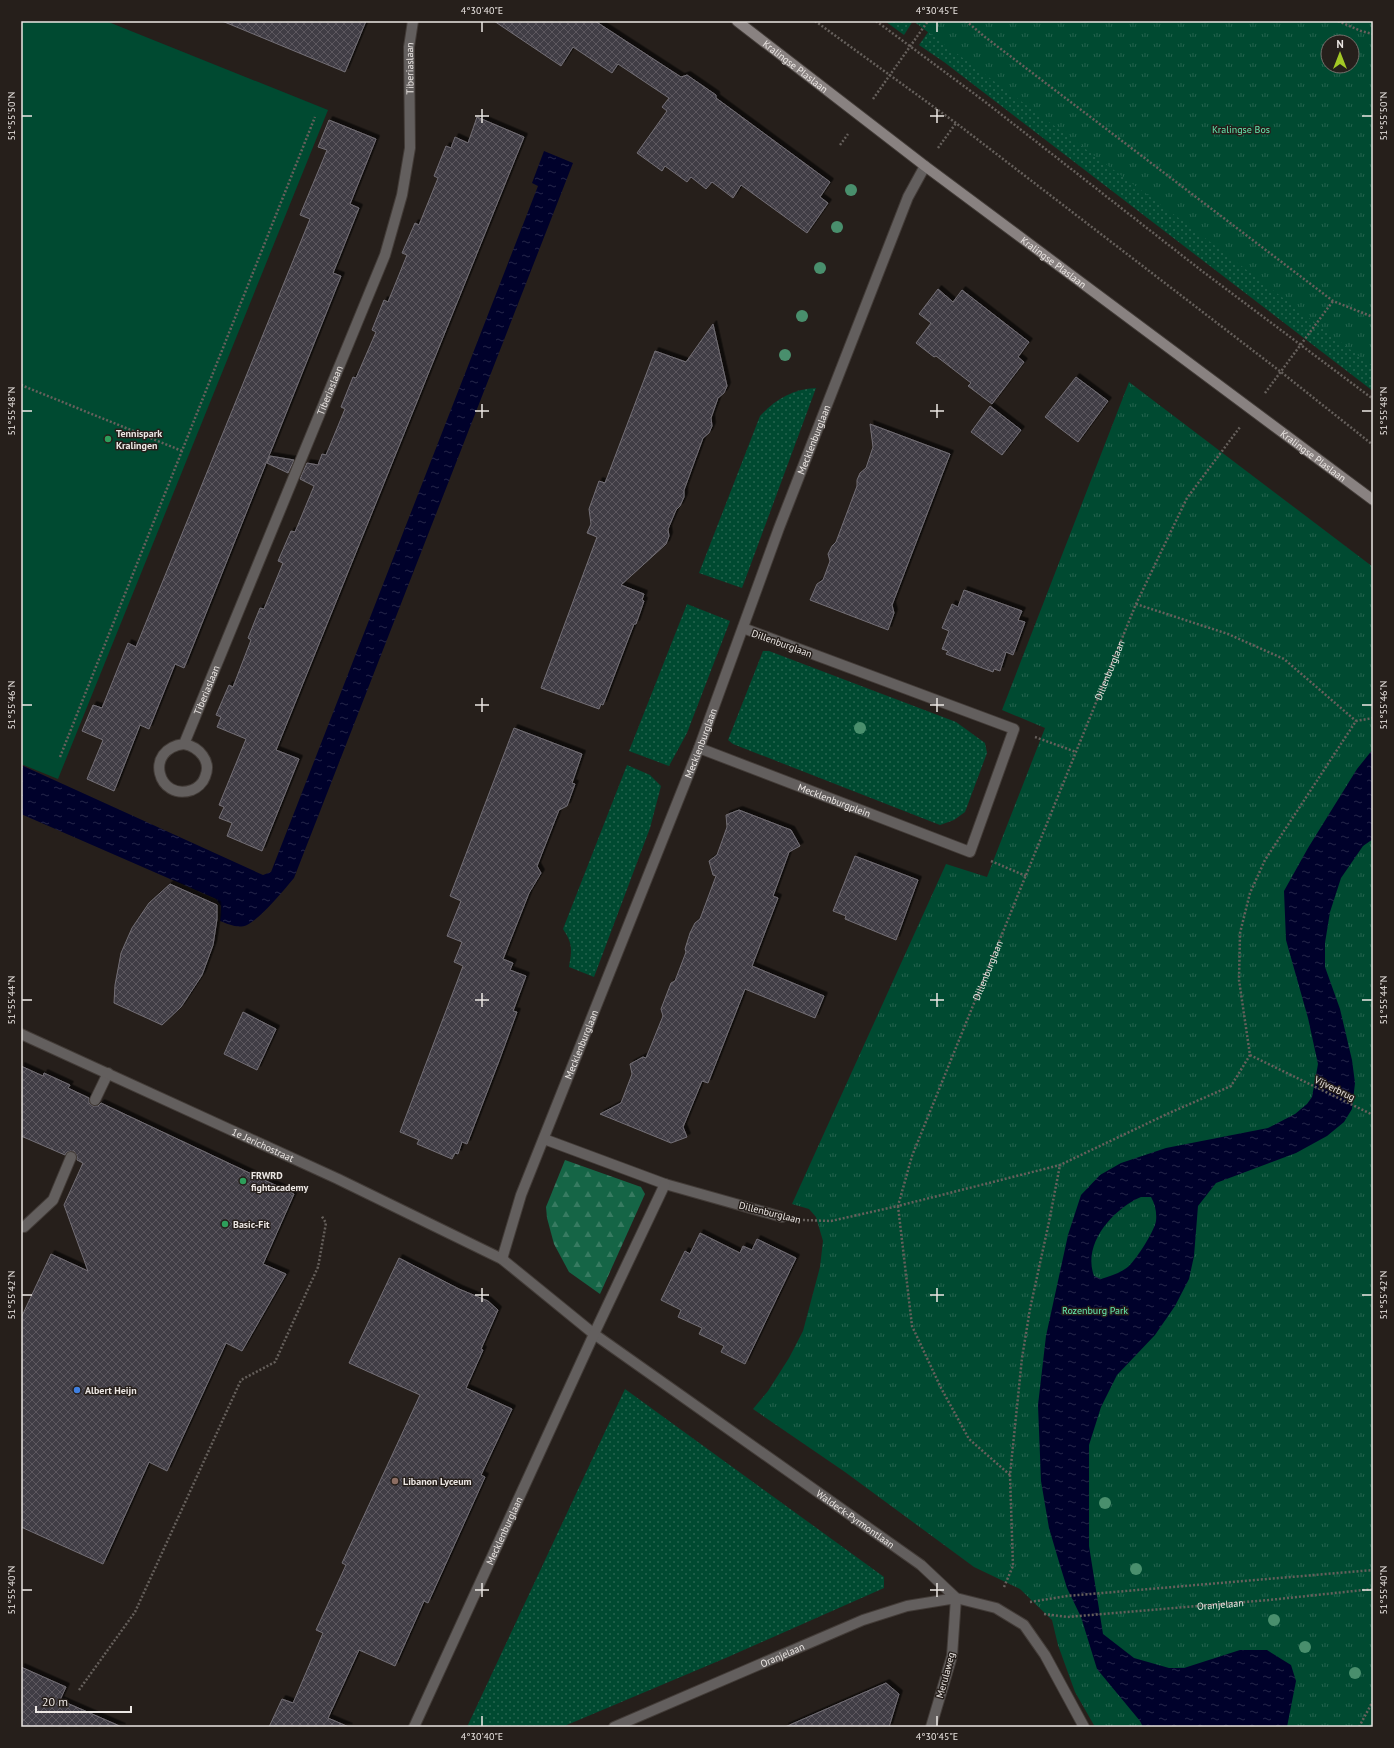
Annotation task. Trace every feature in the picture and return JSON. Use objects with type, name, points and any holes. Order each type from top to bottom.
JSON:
[{"type":"main road","name":"Kralingse Plaslaan","points":[[737,21],[925,166],[1373,500]]},
{"type":"street","name":"Tiberiaslaan","points":[[184,744],[385,255],[402,195],[410,148],[409,47],[413,21]]},
{"type":"street","name":"Mecklenburglaan","points":[[502,1260],[521,1195],[699,748],[782,520],[908,196],[925,166]]},
{"type":"street","name":"Dillenburglaan","points":[[743,628],[1014,729]]},
{"type":"street","points":[[970,852],[1014,729]]},
{"type":"street","points":[[184,744],[198,749],[206,762],[207,770],[201,784],[195,788],[180,792],[172,790],[165,785],[161,778],[159,762],[163,754],[169,748],[184,744]]},
{"type":"street","name":"Mecklenburgplein","points":[[699,748],[970,852]]},
{"type":"street","name":"1e Jerichostraat","points":[[21,1034],[338,1179],[502,1260]]},
{"type":"street","points":[[95,1100],[108,1073]]},
{"type":"street","name":"Dillenburglaan","points":[[544,1139],[665,1184],[782,1216]]},
{"type":"street","points":[[24,1227],[53,1200],[71,1157]]},
{"type":"street","name":"Mecklenburglaan","points":[[414,1727],[594,1334],[665,1184]]},
{"type":"street","points":[[502,1260],[594,1334]]},
{"type":"street","name":"Waldeck-Pyrmontlaan","points":[[594,1334],[921,1565],[956,1598],[996,1608],[1024,1625],[1045,1655],[1084,1727]]},
{"type":"street","name":"Oranjelaan","points":[[614,1727],[863,1620],[907,1606],[956,1598]]},
{"type":"street","name":"Merulaweg","points":[[930,1727],[952,1656],[956,1598]]},
{"type":"path","points":[[815,21],[956,123],[1373,445]]},
{"type":"path","points":[[876,21],[910,45],[1202,271],[1373,399]]},
{"type":"path","points":[[840,145],[928,21]]},
{"type":"path","points":[[966,21],[1004,52],[1333,301],[1373,317]]},
{"type":"path","points":[[1338,21],[1373,34]]},
{"type":"path","points":[[60,757],[316,117]]},
{"type":"path","points":[[925,166],[956,123]]},
{"type":"path","name":"Dillenburglaan","points":[[782,1216],[808,1221],[831,1221],[898,1206],[912,1156],[1136,604],[1187,498],[1280,372],[1302,345],[1333,301]]},
{"type":"path","points":[[21,386],[182,451]]},
{"type":"path","points":[[1136,604],[1228,634],[1284,659],[1356,721]]},
{"type":"path","points":[[1010,1475],[969,1439],[941,1388],[912,1326],[898,1206],[1060,1165],[1167,1114],[1231,1086],[1250,1055],[1239,980],[1240,933],[1250,894],[1265,860],[1356,721],[1373,718]]},
{"type":"path","points":[[1014,729],[1076,752]]},
{"type":"path","points":[[970,852],[1026,876]]},
{"type":"path","name":"Vijverbrug","points":[[1250,1055],[1373,1115]]},
{"type":"path","points":[[996,1608],[1013,1566],[1010,1475],[1023,1351],[1030,1309],[1060,1165]]},
{"type":"path","points":[[79,1690],[135,1612],[241,1380],[275,1362],[318,1267],[326,1223],[321,1216]]},
{"type":"path","points":[[1067,1596],[1373,1570]]},
{"type":"path","name":"Oranjelaan","points":[[1067,1617],[1269,1600],[1373,1589]]},
{"type":"path","points":[[1359,1727],[1373,1701]]},
{"type":"green space","name":"Tennispark Kralingen","points":[[21,21],[106,21],[328,110],[58,779],[21,764]]},
{"type":"green space","points":[[885,21],[913,21],[904,35]]},
{"type":"green space","name":"Kralingse Bos","points":[[913,21],[1373,21],[1373,367],[1188,225]]},
{"type":"green space","points":[[936,21],[1373,326],[1373,391],[944,62],[919,45]]},
{"type":"green space","name":"Rozenburg Park","points":[[1129,382],[1373,567],[1373,1727],[1095,1727],[1075,1692],[1058,1645],[1052,1620],[1020,1589],[974,1567],[845,1472],[753,1409],[768,1391],[789,1358],[803,1331],[820,1267],[823,1241],[816,1217],[809,1209],[792,1204],[946,864],[987,877],[1045,728],[1002,710]]},
{"type":"green space","points":[[816,388],[742,588],[699,573],[760,416],[785,396],[800,390]]},
{"type":"green space","points":[[687,604],[730,621],[687,733],[669,766],[629,751]]},
{"type":"green space","points":[[763,651],[769,651],[956,722],[985,743],[987,753],[965,812],[954,820],[940,825],[733,744],[728,740]]},
{"type":"green space","points":[[627,765],[650,775],[661,786],[650,828],[594,977],[569,967],[571,947],[569,939],[563,929]]},
{"type":"green space","points":[[565,1160],[641,1187],[645,1194],[600,1294],[569,1272],[554,1244],[547,1218],[546,1207]]},
{"type":"green space","points":[[625,1389],[884,1577],[884,1588],[728,1657],[562,1727],[467,1727]]},
{"type":"water","points":[[544,151],[573,163],[294,878],[272,903],[253,921],[244,926],[233,926],[220,921],[221,906],[216,899],[21,814],[21,765],[263,875],[271,872],[538,186],[532,183]]},
{"type":"water","points":[[1373,749],[1373,839],[1363,846],[1341,878],[1330,912],[1325,943],[1325,967],[1340,1009],[1352,1060],[1355,1083],[1352,1109],[1344,1122],[1327,1136],[1296,1153],[1216,1183],[1198,1206],[1194,1256],[1189,1279],[1175,1306],[1155,1335],[1117,1375],[1101,1407],[1089,1445],[1089,1546],[1103,1634],[1134,1658],[1169,1668],[1184,1668],[1240,1650],[1267,1650],[1291,1665],[1296,1681],[1287,1727],[1143,1727],[1140,1721],[1097,1669],[1081,1617],[1067,1588],[1059,1562],[1049,1528],[1041,1481],[1038,1405],[1046,1336],[1068,1235],[1081,1195],[1100,1175],[1121,1163],[1166,1148],[1268,1128],[1295,1114],[1307,1104],[1312,1097],[1318,1064],[1308,1018],[1286,940],[1284,891],[1308,848],[1357,769]],"holes":[[[1141,1197],[1151,1197],[1154,1202],[1156,1221],[1145,1245],[1126,1268],[1101,1279],[1094,1276],[1091,1264],[1092,1252],[1102,1229],[1120,1210],[1130,1203]]]},
{"type":"building","points":[[222,21],[366,21],[345,72]]},
{"type":"building","points":[[494,21],[595,21],[681,77],[687,75],[716,95],[716,98],[830,182],[820,197],[828,203],[807,233],[741,185],[733,198],[712,182],[706,189],[691,177],[687,182],[665,166],[662,171],[637,153],[667,111],[662,107],[669,98],[618,64],[612,73],[573,47],[561,66]]},
{"type":"building","points":[[477,117],[524,137],[276,750],[299,759],[262,851],[227,836],[232,823],[219,818],[224,807],[219,805],[246,739],[217,727],[221,717],[216,715],[229,685],[233,687],[251,640],[248,638],[260,608],[264,609],[283,563],[278,561],[291,531],[295,532],[314,486],[300,479],[307,463],[318,465],[322,454],[326,455],[345,409],[341,407],[353,377],[356,378],[376,332],[372,330],[384,300],[388,302],[407,255],[402,253],[415,223],[419,225],[438,178],[434,176],[446,146],[451,148],[455,137],[468,143]]},
{"type":"building","points":[[329,120],[376,139],[350,204],[359,208],[333,273],[341,276],[184,668],[175,664],[149,729],[140,725],[114,791],[87,779],[103,740],[82,731],[93,705],[102,708],[128,643],[136,647],[310,219],[300,215],[327,150],[318,147]]},
{"type":"building","points":[[938,289],[953,302],[962,290],[1029,342],[1018,357],[1024,362],[992,404],[968,386],[971,383],[936,356],[934,357],[916,343],[931,323],[919,314]]},
{"type":"building","points":[[713,324],[727,386],[724,393],[718,398],[711,418],[712,426],[709,433],[703,438],[684,490],[684,497],[680,506],[676,510],[668,529],[669,536],[666,544],[621,585],[644,594],[642,600],[644,601],[603,705],[601,704],[599,709],[541,688],[597,537],[587,533],[591,524],[589,509],[599,481],[605,483],[655,351],[686,362]]},
{"type":"building","points":[[1076,377],[1108,401],[1078,442],[1045,417]]},
{"type":"building","points":[[990,406],[1021,430],[1002,455],[971,432]]},
{"type":"building","points":[[870,424],[950,454],[892,605],[894,613],[888,630],[810,600],[817,584],[823,580],[830,561],[828,554],[836,542],[857,486],[857,480],[860,473],[866,468],[873,447]]},
{"type":"building","points":[[270,456],[294,460],[288,473],[267,463]]},
{"type":"building","points":[[964,590],[1022,611],[1018,620],[1025,622],[1013,655],[1006,652],[1000,671],[994,669],[993,672],[946,654],[948,651],[942,649],[949,631],[942,628],[952,604],[958,607]]},
{"type":"building","points":[[514,728],[582,754],[572,783],[575,784],[567,806],[559,810],[537,866],[541,873],[529,893],[503,959],[513,963],[510,970],[526,976],[513,1011],[517,1012],[467,1144],[462,1142],[458,1154],[455,1153],[452,1159],[417,1144],[419,1140],[400,1132],[463,966],[454,962],[462,942],[447,936],[461,901],[450,896]]},
{"type":"building","points":[[739,810],[791,830],[800,846],[789,852],[773,896],[778,898],[752,966],[824,996],[815,1018],[745,989],[708,1083],[702,1081],[683,1127],[687,1137],[671,1143],[600,1114],[621,1103],[632,1074],[630,1064],[643,1057],[646,1058],[663,1016],[661,1009],[671,983],[675,981],[686,952],[685,949],[690,933],[695,923],[700,919],[716,876],[713,875],[709,861],[717,855],[727,827],[726,815]]},
{"type":"building","points":[[855,856],[918,880],[896,940],[845,919],[846,916],[833,911]]},
{"type":"building","points":[[170,884],[217,905],[217,919],[213,945],[202,975],[181,1007],[162,1025],[114,1003],[115,985],[121,953],[132,928],[149,903]]},
{"type":"building","points":[[243,1012],[276,1029],[257,1070],[224,1054]]},
{"type":"building","points":[[21,1066],[43,1076],[44,1073],[70,1085],[68,1088],[89,1098],[89,1103],[93,1106],[98,1106],[101,1103],[294,1194],[263,1264],[286,1274],[242,1351],[226,1343],[167,1471],[149,1462],[103,1564],[21,1527],[21,1318],[51,1254],[88,1271],[64,1205],[83,1163],[77,1160],[77,1156],[74,1151],[67,1152],[65,1155],[21,1136]]},
{"type":"building","points":[[700,1233],[740,1253],[743,1246],[752,1250],[757,1239],[796,1258],[745,1364],[721,1352],[724,1346],[699,1334],[702,1328],[678,1317],[681,1310],[661,1300],[685,1251],[690,1254]]},
{"type":"building","points":[[399,1258],[459,1289],[488,1301],[498,1310],[481,1349],[483,1350],[466,1388],[512,1409],[481,1475],[485,1477],[428,1603],[424,1601],[395,1666],[359,1650],[328,1718],[349,1727],[269,1727],[282,1699],[293,1703],[323,1633],[316,1630],[346,1565],[342,1563],[420,1395],[349,1363]]},
{"type":"building","points":[[21,1667],[66,1687],[60,1700],[122,1727],[21,1727]]},
{"type":"building","points":[[886,1683],[899,1694],[889,1727],[785,1727]]},
{"type":"place","name":"Tennispark Kralingen","points":[[108,439]]},
{"type":"place","name":"FRWRD fightacademy","points":[[243,1181]]},
{"type":"place","name":"Basic-Fit","points":[[225,1224]]},
{"type":"place","name":"Albert Heijn","points":[[77,1390]]},
{"type":"place","name":"Libanon Lyceum","points":[[395,1481]]}]
